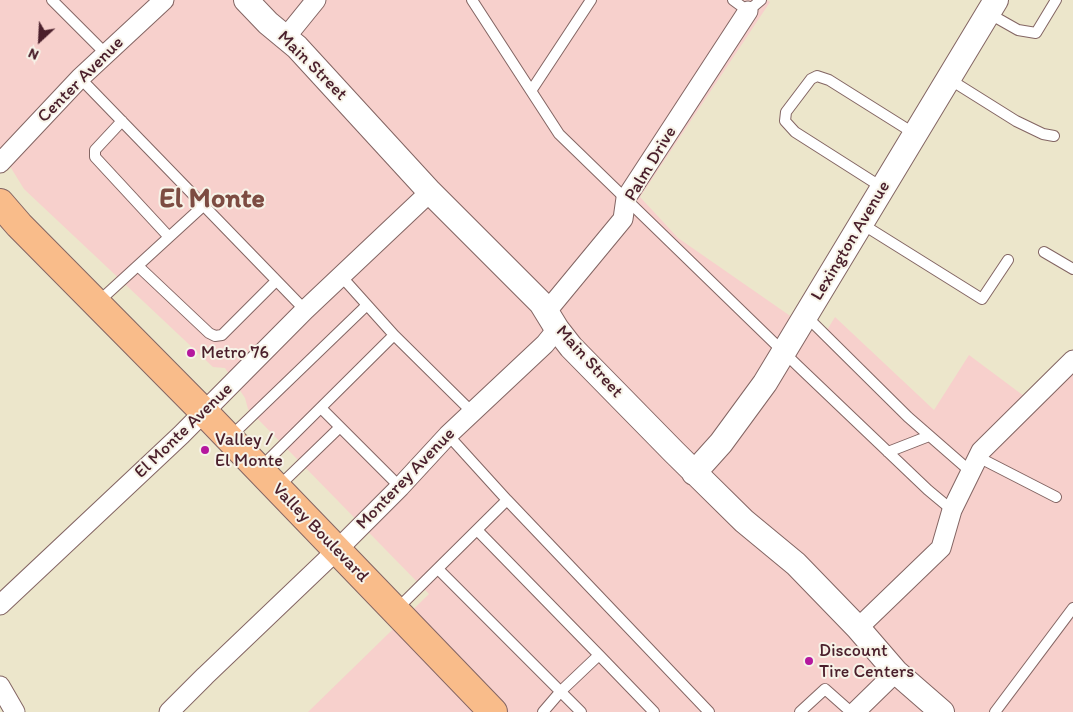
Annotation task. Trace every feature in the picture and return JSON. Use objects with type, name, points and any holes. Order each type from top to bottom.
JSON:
[{"type":"main road","name":"Valley Boulevard","points":[[0,203],[19,225],[204,412],[493,712]]},
{"type":"street","name":"Center Avenue","points":[[0,163],[105,53],[164,0]]},
{"type":"street","name":"Main Street","points":[[246,0],[268,23],[297,47],[430,192],[552,320],[571,347],[694,473],[744,521],[796,564],[858,628],[896,672],[942,712]]},
{"type":"street","points":[[286,37],[316,0]]},
{"type":"street","name":"Palm Drive","points":[[552,320],[623,219],[626,198],[754,6]]},
{"type":"street","name":"Lexington Avenue","points":[[694,473],[721,443],[765,383],[992,7]]},
{"type":"street","name":"El Monte Avenue","points":[[0,605],[204,412],[305,310],[430,192]]},
{"type":"street","name":"Monterey Avenue","points":[[169,712],[400,488],[448,435],[545,344],[552,320]]},
{"type":"street","points":[[858,628],[941,548],[952,510],[981,451],[1073,360]]},
{"type":"street","points":[[855,712],[896,672]]},
{"type":"street","points":[[0,686],[15,712]]},
{"type":"lane","points":[[52,0],[105,53]]},
{"type":"lane","points":[[472,0],[559,134],[888,452],[952,510]]},
{"type":"lane","points":[[531,91],[591,0]]},
{"type":"lane","points":[[733,0],[754,6]]},
{"type":"lane","points":[[992,7],[1018,30],[1036,33],[1056,0]]},
{"type":"lane","points":[[883,188],[795,132],[784,121],[786,112],[811,79],[817,76],[829,80],[915,135]]},
{"type":"lane","points":[[80,78],[305,310]]},
{"type":"lane","points":[[949,79],[1016,121],[1043,134],[1054,136]]},
{"type":"lane","points":[[122,121],[95,150],[95,157],[169,237]]},
{"type":"lane","points":[[96,304],[203,206]]},
{"type":"lane","points":[[862,224],[982,299],[1008,260]]},
{"type":"lane","points":[[1044,252],[1073,269]]},
{"type":"lane","points":[[138,266],[209,333],[216,336],[222,335],[276,281]]},
{"type":"lane","points":[[341,276],[394,335],[472,412]]},
{"type":"lane","points":[[228,439],[367,305]]},
{"type":"lane","points":[[806,316],[929,436],[974,464],[1056,497]]},
{"type":"lane","points":[[258,469],[394,335]]},
{"type":"lane","points":[[321,408],[400,488]]},
{"type":"lane","points":[[277,489],[339,428]]},
{"type":"lane","points":[[448,435],[708,712]]},
{"type":"lane","points":[[888,452],[929,436]]},
{"type":"lane","points":[[395,610],[508,500]]},
{"type":"lane","points":[[477,530],[654,712]]},
{"type":"lane","points":[[438,569],[581,712]]},
{"type":"lane","points":[[995,712],[1073,608]]},
{"type":"lane","points":[[543,712],[561,691],[599,655]]},
{"type":"lane","points":[[800,712],[825,689],[851,712]]},
{"type":"shaded area","points":[[0,0],[767,0],[770,2],[640,197],[678,238],[822,338],[835,317],[934,410],[969,355],[1036,405],[1073,370],[1073,712],[308,712],[429,594],[248,409],[245,398],[225,368],[213,367],[24,189],[0,150]]},
{"type":"place","name":"Metro 76","points":[[191,353]]},
{"type":"place","name":"Valley / El Monte","points":[[205,450]]},
{"type":"place","name":"Discount Tire Centers","points":[[809,661]]},
{"type":"district","name":"El Monte","points":[[212,200]]}]
